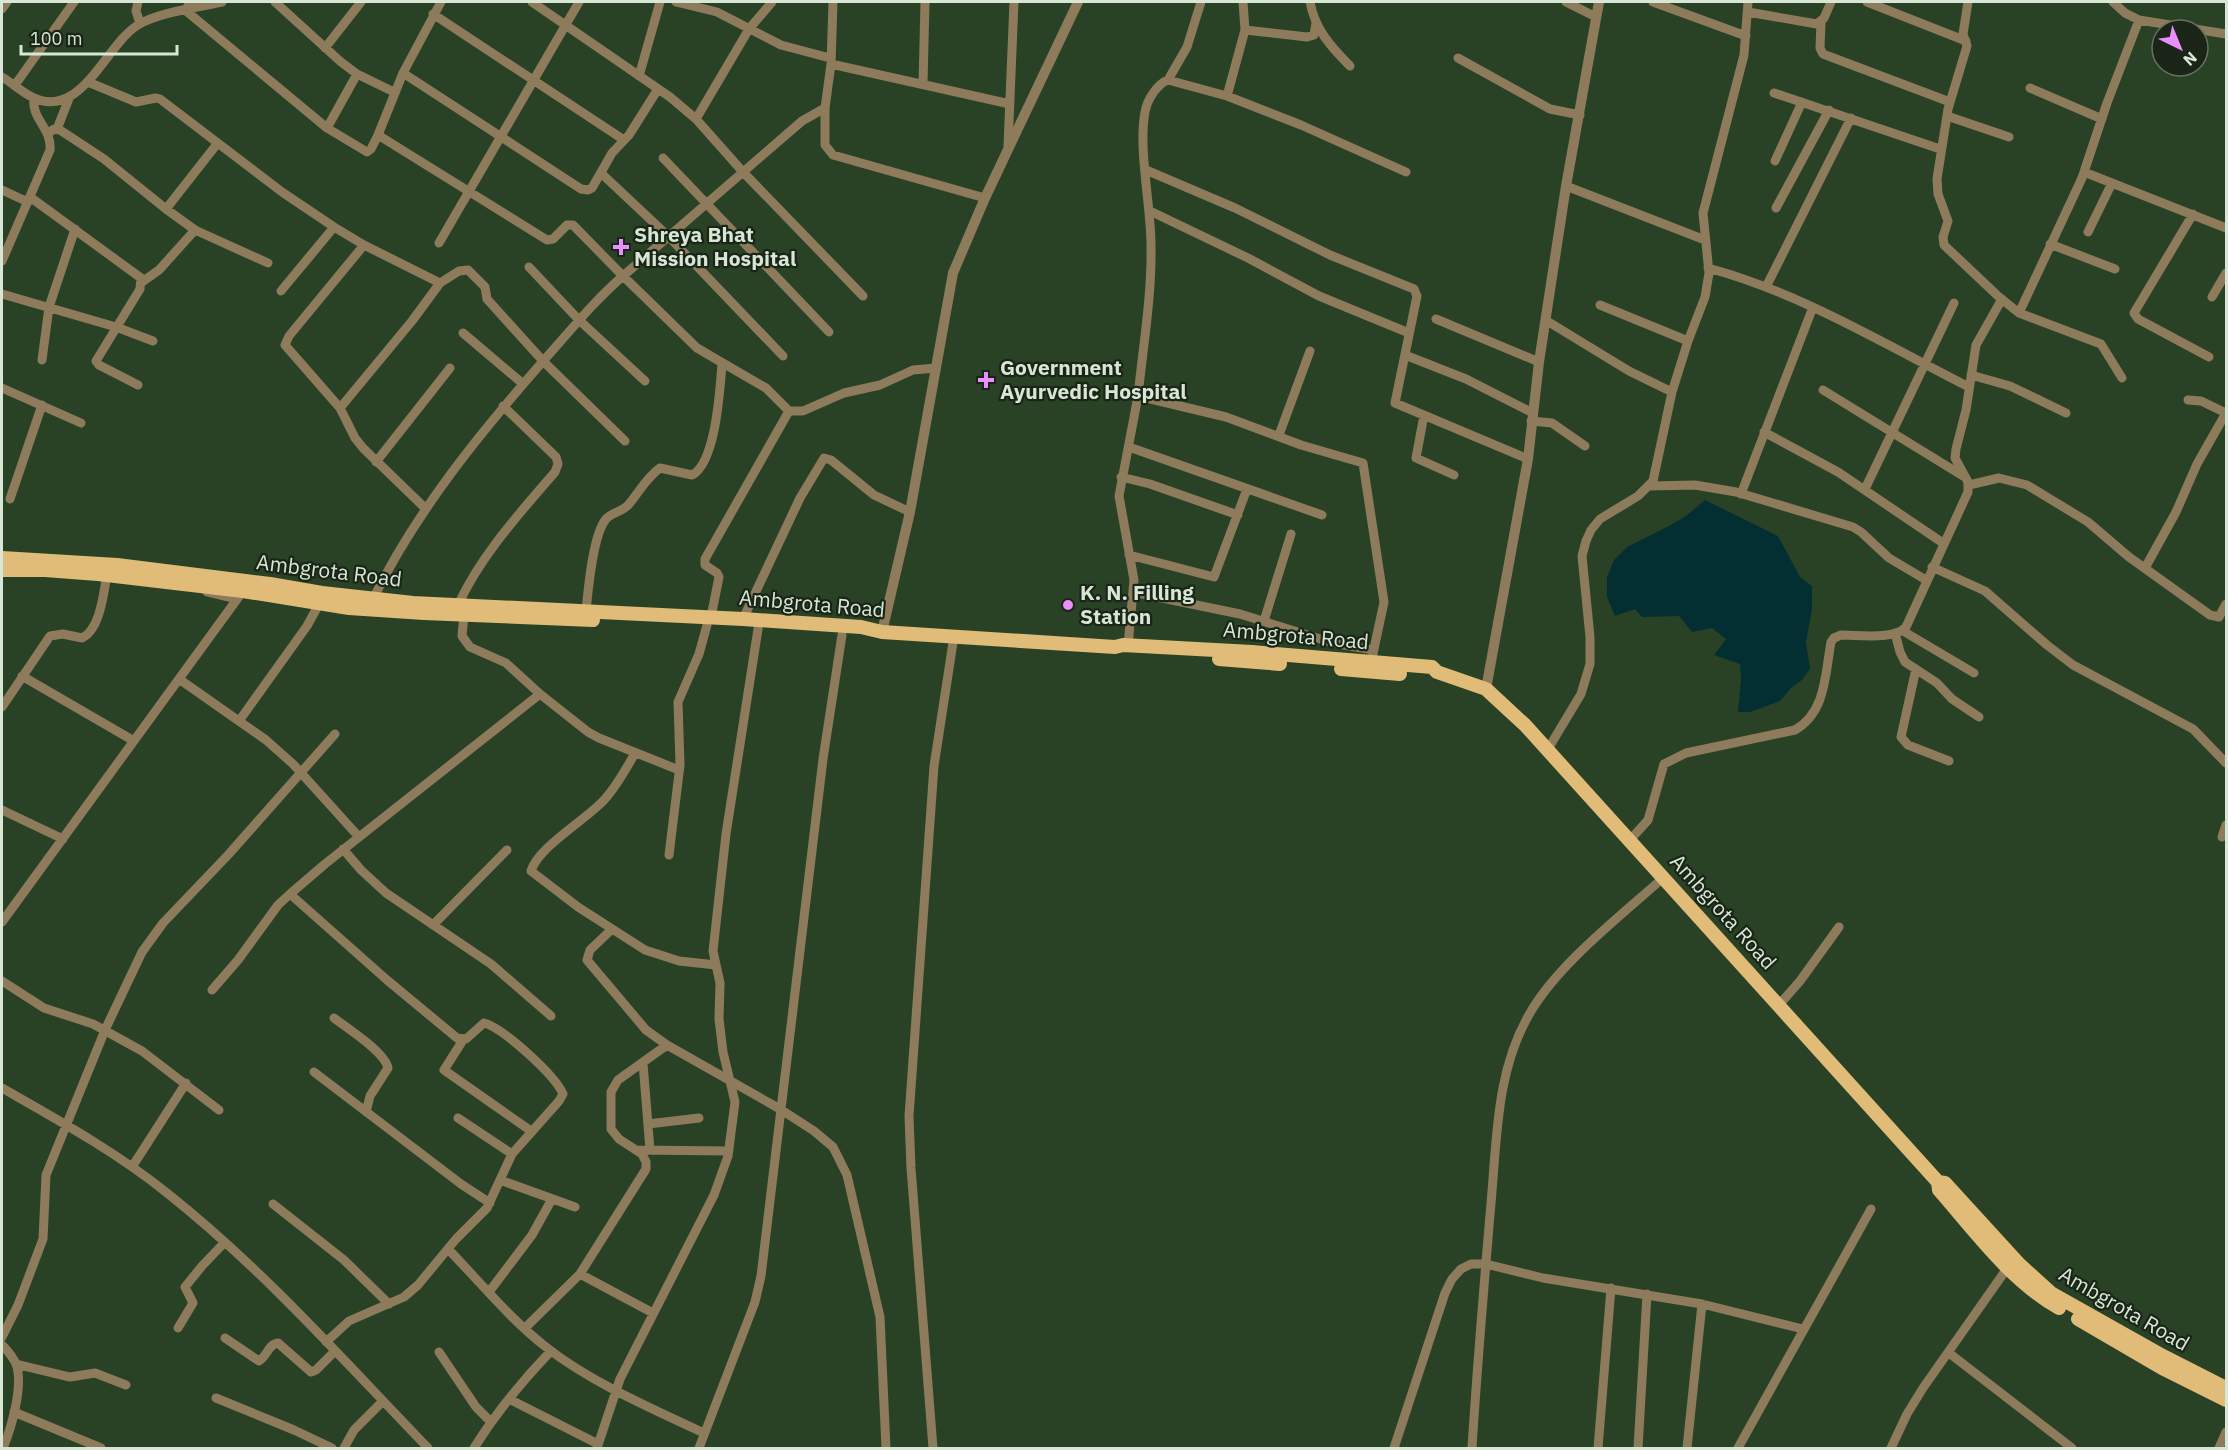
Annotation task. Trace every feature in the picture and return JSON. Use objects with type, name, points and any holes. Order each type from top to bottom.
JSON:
[{"type":"main road","name":"Ambgrota Road","points":[[2,558],[117,565],[461,610],[586,611],[709,621],[743,619],[861,627],[877,631],[920,634],[1124,646],[1372,656],[1432,667],[1437,672],[1486,689],[1548,749],[1938,1182],[1945,1183],[2011,1256],[2051,1293],[2163,1356],[2226,1388]]},
{"type":"main road","points":[[2,570],[98,574],[240,595],[381,611],[461,610],[709,621],[758,629],[864,636],[877,631]]},
{"type":"main road","points":[[1124,646],[1123,651],[1148,654],[1382,674],[1432,674],[1437,672]]},
{"type":"main road","points":[[1938,1182],[1939,1190],[2029,1289],[2124,1347],[2226,1400]]},
{"type":"street","points":[[2,9],[7,2]]},
{"type":"street","points":[[15,85],[74,2]]},
{"type":"street","points":[[138,2],[136,11],[140,23]]},
{"type":"street","points":[[2,77],[34,98],[56,101],[70,96],[88,82],[123,38],[140,23],[188,5],[222,2]]},
{"type":"street","points":[[275,2],[357,74],[394,92]]},
{"type":"street","points":[[325,48],[361,2]]},
{"type":"street","points":[[188,5],[327,128],[368,152],[378,135],[394,92],[441,2]]},
{"type":"street","points":[[532,2],[658,89],[696,119],[743,172],[863,296]]},
{"type":"street","points":[[439,243],[579,2]]},
{"type":"street","points":[[639,76],[660,2]]},
{"type":"street","points":[[676,2],[717,12],[781,45],[830,61],[1010,104]]},
{"type":"street","points":[[696,119],[749,29],[772,2]]},
{"type":"street","points":[[833,2],[825,108],[825,145],[833,155],[985,198]]},
{"type":"street","points":[[923,84],[925,2]]},
{"type":"street","points":[[1008,149],[1014,2]]},
{"type":"street","points":[[877,631],[910,512],[953,273],[985,198],[1078,2]]},
{"type":"street","points":[[1124,646],[1133,592],[1133,572],[1119,507],[1121,477],[1138,396],[1151,260],[1150,212],[1144,150],[1146,109],[1156,89],[1168,80],[1191,37],[1201,2]]},
{"type":"street","points":[[1227,96],[1245,30],[1243,2]]},
{"type":"street","points":[[1310,2],[1316,23],[1328,43],[1350,66]]},
{"type":"street","points":[[1566,2],[1596,16]]},
{"type":"street","points":[[1486,689],[1528,459],[1539,362],[1566,186],[1599,2]]},
{"type":"street","points":[[1653,2],[1746,36]]},
{"type":"street","points":[[1548,749],[1581,694],[1590,663],[1590,637],[1582,556],[1586,541],[1600,519],[1650,486],[1654,477],[1672,392],[1688,341],[1706,297],[1708,268],[1704,205],[1744,55],[1748,2]]},
{"type":"street","points":[[1831,2],[1821,22],[1820,48],[1823,54],[1950,102]]},
{"type":"street","points":[[1867,2],[1966,41]]},
{"type":"street","points":[[1968,2],[1963,34],[1967,46],[1950,102],[1940,149],[1937,187],[1948,221],[1943,237],[1944,244],[2001,299],[2019,313],[2101,344],[2122,378]]},
{"type":"street","points":[[2113,2],[2125,13],[2139,20],[2226,34]]},
{"type":"street","points":[[1748,12],[1812,25],[1821,22]]},
{"type":"street","points":[[433,14],[624,140]]},
{"type":"street","points":[[2019,313],[2084,172],[2139,20]]},
{"type":"street","points":[[1245,30],[1307,37],[1314,34],[1316,23]]},
{"type":"street","points":[[1458,58],[1550,109],[1580,115]]},
{"type":"street","points":[[327,128],[357,74]]},
{"type":"street","points":[[403,74],[581,189],[590,190],[602,174],[612,153],[624,140],[658,89]]},
{"type":"street","points":[[1168,80],[1227,96],[1301,125],[1406,172]]},
{"type":"street","points":[[88,82],[136,102],[160,99],[282,192],[334,227],[364,245],[441,283]]},
{"type":"street","points":[[2030,88],[2102,119]]},
{"type":"street","points":[[1774,93],[1940,149]]},
{"type":"street","points":[[2,261],[4,249],[29,199],[50,150],[53,131],[70,96]]},
{"type":"street","points":[[34,98],[34,111],[53,131],[104,159],[195,230],[268,263]]},
{"type":"street","points":[[1775,161],[1802,102]]},
{"type":"street","points":[[373,599],[390,563],[461,459],[522,383],[602,295],[802,121],[825,108]]},
{"type":"street","points":[[1776,208],[1828,110]]},
{"type":"street","points":[[1947,116],[2009,137]]},
{"type":"street","points":[[1766,287],[1851,118]]},
{"type":"street","points":[[378,135],[547,240],[553,240],[567,225],[573,225],[697,348],[766,388],[789,411],[803,411],[844,393],[880,385],[913,370],[936,368]]},
{"type":"street","points":[[166,209],[217,144]]},
{"type":"street","points":[[663,158],[829,332]]},
{"type":"street","points":[[1146,170],[1235,208],[1330,255],[1414,289],[1417,296],[1395,403],[1528,459]]},
{"type":"street","points":[[2084,172],[2226,228]]},
{"type":"street","points":[[602,174],[668,236],[783,356]]},
{"type":"street","points":[[2088,232],[2112,183]]},
{"type":"street","points":[[1566,186],[1705,240]]},
{"type":"street","points":[[2,190],[29,199],[75,229],[139,276],[142,282]]},
{"type":"street","points":[[1150,212],[1248,258],[1319,296],[1409,333]]},
{"type":"street","points":[[2193,214],[2134,313],[2138,319],[2209,357]]},
{"type":"street","points":[[281,291],[334,227]]},
{"type":"street","points":[[42,360],[49,308],[75,229]]},
{"type":"street","points":[[138,385],[97,362],[142,282],[159,270],[195,230]]},
{"type":"street","points":[[2050,244],[2115,269]]},
{"type":"street","points":[[364,245],[289,336],[285,345],[340,408],[355,438],[376,462],[426,509]]},
{"type":"street","points":[[529,267],[579,320],[645,381]]},
{"type":"street","points":[[1708,268],[1745,278],[1813,307],[1969,387]]},
{"type":"street","points":[[340,408],[441,283],[459,271],[468,270],[485,287],[487,300],[543,361],[625,441]]},
{"type":"street","points":[[2212,297],[2226,273]]},
{"type":"street","points":[[2,294],[116,327],[153,341]]},
{"type":"street","points":[[1979,717],[1952,699],[1937,683],[1902,657],[1899,632],[1968,492],[1967,481],[1955,458],[1966,410],[1976,345],[2001,299]]},
{"type":"street","points":[[1865,489],[1954,303]]},
{"type":"street","points":[[1600,305],[1688,341]]},
{"type":"street","points":[[1741,494],[1813,307]]},
{"type":"street","points":[[1436,319],[1539,362]]},
{"type":"street","points":[[1547,321],[1629,372],[1672,392]]},
{"type":"street","points":[[463,333],[522,383]]},
{"type":"street","points":[[1279,435],[1310,351]]},
{"type":"street","points":[[1405,355],[1466,379],[1532,417],[1552,423],[1585,446]]},
{"type":"street","points":[[586,611],[595,551],[605,519],[622,511],[652,474],[660,468],[692,475],[697,473],[704,462],[717,416],[722,364]]},
{"type":"street","points":[[376,462],[450,368]]},
{"type":"street","points":[[1971,375],[2010,386],[2066,413]]},
{"type":"street","points":[[2,388],[81,423]]},
{"type":"street","points":[[1823,390],[1967,481],[1994,478],[2026,485],[2088,522],[2145,568],[2216,618],[2221,616],[2226,604]]},
{"type":"street","points":[[1133,592],[1220,609],[1372,656],[1384,602],[1364,465],[1361,461],[1301,445],[1279,435],[1206,411],[1138,396]]},
{"type":"street","points":[[2145,568],[2176,512],[2197,464],[2226,413],[2201,401],[2188,400]]},
{"type":"street","points":[[10,499],[42,405]]},
{"type":"street","points":[[503,406],[556,457],[558,464],[555,472],[511,523],[473,575],[461,610],[462,636],[467,644],[506,663],[540,694],[593,735],[680,771]]},
{"type":"street","points":[[669,855],[680,771],[678,702],[699,654],[719,577],[705,565],[705,559],[789,411]]},
{"type":"street","points":[[1424,415],[1416,458],[1454,475]]},
{"type":"street","points":[[1764,432],[1865,489],[1943,543]]},
{"type":"street","points":[[1129,447],[1322,515]]},
{"type":"street","points":[[743,619],[800,498],[824,458],[831,460],[874,495],[910,512]]},
{"type":"street","points":[[1121,477],[1150,484],[1238,515]]},
{"type":"street","points":[[1650,486],[1695,485],[1741,494],[1853,527],[1862,532],[1889,558],[1926,580]]},
{"type":"street","points":[[1129,555],[1214,577],[1247,489]]},
{"type":"street","points":[[1264,621],[1291,534]]},
{"type":"street","points":[[1932,567],[1985,591],[2073,665],[2193,729],[2226,763]]},
{"type":"street","points":[[2,576],[83,578],[240,595]]},
{"type":"street","points":[[2,707],[50,636],[63,634],[78,639],[90,633],[104,595],[106,580]]},
{"type":"street","points":[[2,922],[240,595]]},
{"type":"street","points":[[239,721],[307,626],[319,604]]},
{"type":"street","points":[[509,1399],[598,1446],[620,1379],[721,1181],[729,1151],[735,1102],[725,1068],[719,1019],[720,983],[713,951],[726,834],[758,629]]},
{"type":"street","points":[[1630,840],[1648,820],[1664,764],[1686,753],[1795,730],[1805,724],[1818,707],[1831,642],[1834,638],[1899,632],[1974,673]]},
{"type":"street","points":[[699,1449],[755,1302],[764,1252],[823,759],[842,635]]},
{"type":"street","points":[[933,1449],[909,1116],[934,765],[954,636]]},
{"type":"street","points":[[1916,669],[1901,737],[1908,745],[1949,761]]},
{"type":"street","points":[[22,676],[134,741]]},
{"type":"street","points":[[179,679],[239,721],[302,772],[359,837]]},
{"type":"street","points":[[212,990],[238,960],[278,905],[290,894],[343,849],[540,694]]},
{"type":"street","points":[[2,1337],[18,1305],[43,1239],[46,1175],[105,1030],[137,962],[153,935],[228,855],[334,734]]},
{"type":"street","points":[[634,753],[614,789],[603,802],[561,836],[536,861],[531,871],[578,908],[645,950],[662,957],[716,965]]},
{"type":"street","points":[[2,810],[63,839]]},
{"type":"street","points":[[2222,837],[2226,825]]},
{"type":"street","points":[[343,849],[374,884],[511,979],[551,1016]]},
{"type":"street","points":[[433,925],[507,850]]},
{"type":"street","points":[[1472,1449],[1485,1264],[1502,1086],[1513,1049],[1530,1012],[1553,981],[1664,877]]},
{"type":"street","points":[[290,894],[387,980],[448,1031],[463,1040]]},
{"type":"street","points":[[2,904],[11,909]]},
{"type":"street","points":[[1779,1005],[1810,968],[1839,927]]},
{"type":"street","points":[[612,929],[590,950],[587,960],[637,1021],[667,1045],[780,1109],[828,1142],[839,1156],[847,1175],[880,1317],[886,1449]]},
{"type":"street","points":[[2,981],[44,1008],[93,1024],[142,1051],[219,1110]]},
{"type":"street","points":[[334,1018],[388,1064],[388,1068],[370,1096],[366,1112]]},
{"type":"street","points":[[326,1342],[349,1321],[389,1304],[413,1290],[490,1203],[512,1154],[562,1098],[563,1094],[555,1081],[522,1048],[492,1026],[482,1024],[463,1040],[444,1070],[531,1131]]},
{"type":"street","points":[[525,1328],[580,1274],[645,1168],[645,1156],[619,1139],[611,1129],[611,1092],[618,1080],[667,1045]]},
{"type":"street","points":[[643,1064],[650,1150]]},
{"type":"street","points":[[314,1072],[460,1184],[490,1203]]},
{"type":"street","points":[[132,1167],[186,1083]]},
{"type":"street","points":[[2,1088],[67,1125],[168,1193],[273,1288],[428,1449]]},
{"type":"street","points":[[458,1118],[512,1154]]},
{"type":"street","points":[[648,1124],[699,1118]]},
{"type":"street","points":[[637,1150],[729,1151]]},
{"type":"street","points":[[500,1180],[575,1207]]},
{"type":"street","points":[[489,1292],[532,1235],[552,1199]]},
{"type":"street","points":[[273,1204],[344,1260],[389,1304]]},
{"type":"street","points":[[1738,1449],[1871,1209]]},
{"type":"street","points":[[178,1328],[193,1303],[185,1287],[224,1243]]},
{"type":"street","points":[[448,1249],[551,1352],[616,1390],[704,1433]]},
{"type":"street","points":[[1394,1449],[1445,1293],[1452,1279],[1461,1269],[1472,1264],[1485,1264],[1543,1278],[1702,1304],[1803,1329]]},
{"type":"street","points":[[1891,1449],[1907,1414],[2007,1267]]},
{"type":"street","points":[[580,1274],[652,1313]]},
{"type":"street","points":[[1598,1449],[1611,1288]]},
{"type":"street","points":[[1638,1449],[1647,1294]]},
{"type":"street","points":[[1687,1449],[1702,1304]]},
{"type":"street","points":[[225,1338],[259,1360],[272,1345],[278,1343],[311,1372],[335,1351]]},
{"type":"street","points":[[2,1345],[16,1364],[18,1379],[11,1431],[3,1449]]},
{"type":"street","points":[[439,1352],[476,1407],[491,1422]]},
{"type":"street","points":[[474,1449],[509,1399],[551,1352]]},
{"type":"street","points":[[1948,1353],[2072,1449]]},
{"type":"street","points":[[16,1364],[70,1377],[94,1373],[126,1385]]},
{"type":"street","points":[[216,1398],[294,1430],[332,1449]]},
{"type":"street","points":[[344,1449],[354,1431],[382,1401]]},
{"type":"street","points":[[14,1412],[101,1449]]},
{"type":"street","points":[[2219,1449],[2226,1432]]},
{"type":"water","points":[[1705,500],[1778,536],[1800,577],[1812,586],[1812,609],[1806,642],[1810,669],[1780,701],[1750,712],[1738,712],[1740,664],[1714,655],[1726,639],[1712,628],[1692,632],[1679,616],[1642,617],[1635,609],[1615,616],[1607,597],[1607,577],[1614,560],[1627,547],[1686,516]]},
{"type":"place","name":"Shreya Bhat Mission Hospital","points":[[621,247]]},
{"type":"place","name":"Government Ayurvedic Hospital","points":[[986,380]]},
{"type":"place","name":"K. N. Filling Station","points":[[1068,605]]}]
